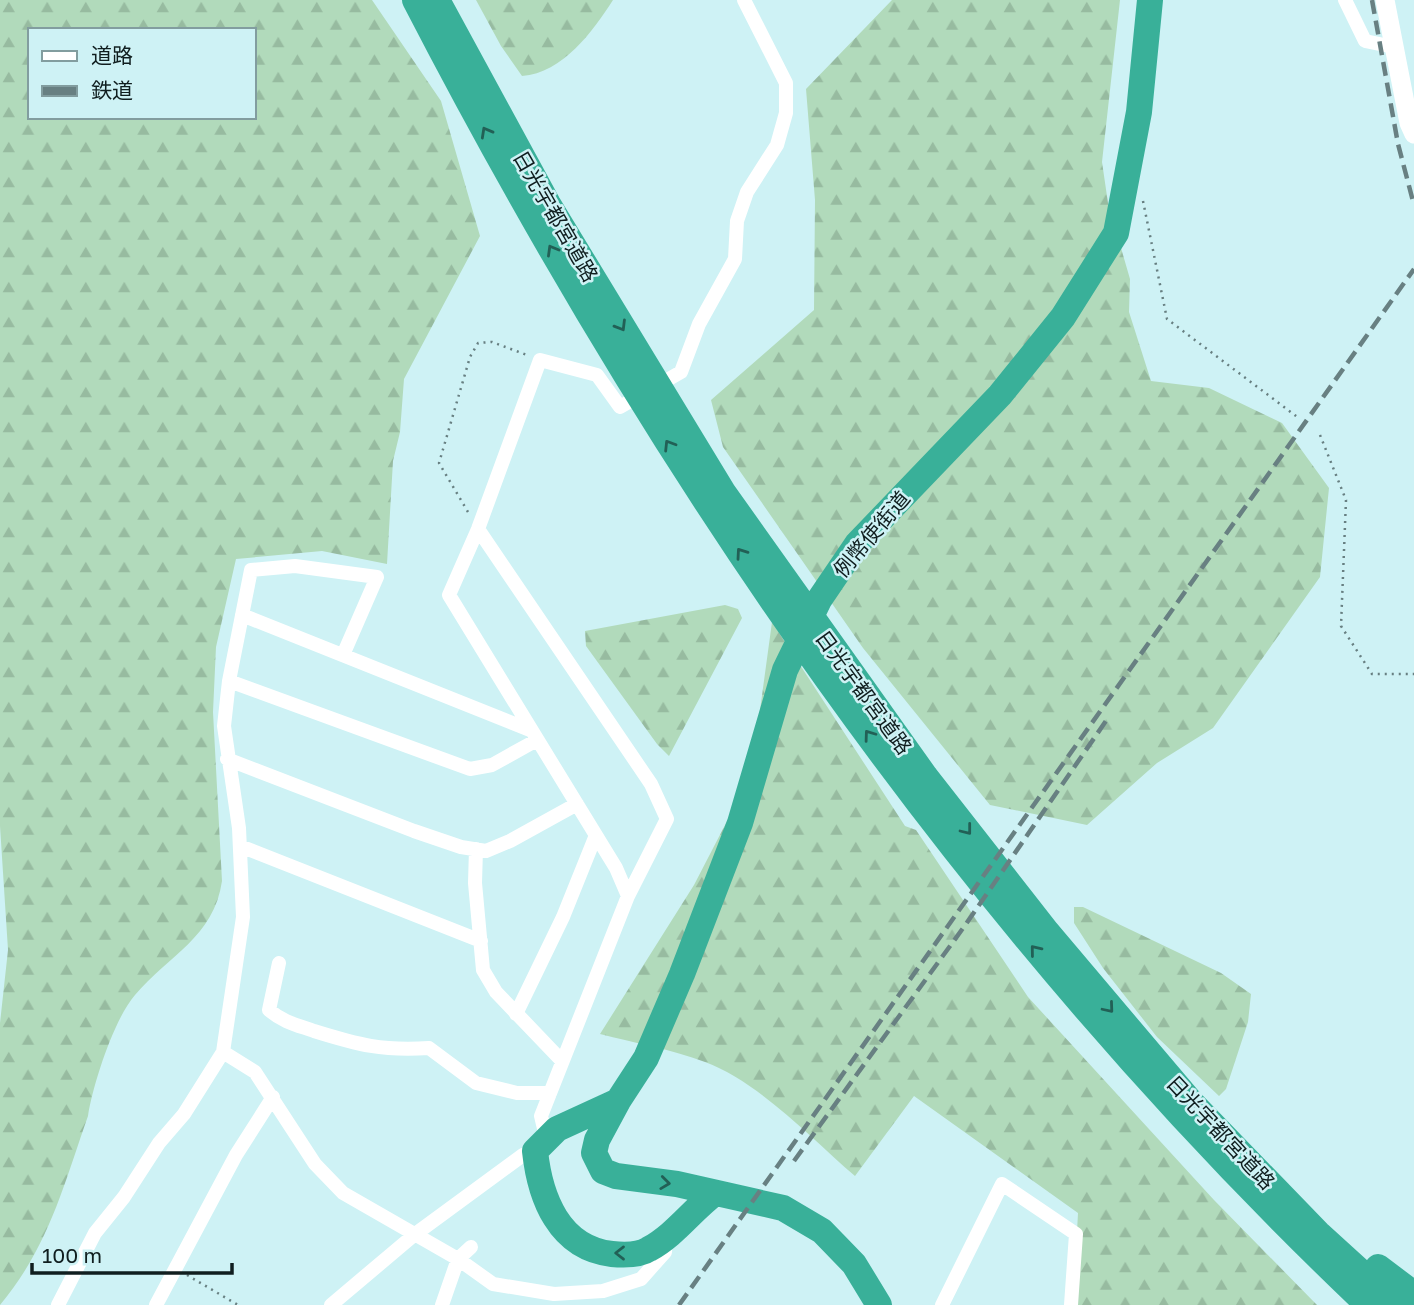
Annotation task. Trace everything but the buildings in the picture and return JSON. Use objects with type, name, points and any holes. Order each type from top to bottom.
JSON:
[{"type":"highway","name":"日光宇都宮道路","points":[[415,0],[714,497],[917,783],[1098,1026],[1397,1305]]},
{"type":"highway","name":"日光宇都宮道路","points":[[437,0],[540,209]]},
{"type":"highway","name":"例幣使街道","points":[[879,1305],[854,1264],[822,1231],[783,1208],[677,1184],[617,1176],[604,1171],[594,1153],[597,1140],[618,1101],[646,1058],[682,974],[740,823],[785,670],[819,600],[857,544],[1000,395],[1063,317],[1116,233],[1129,176],[1150,0]]},
{"type":"highway","points":[[618,1101],[580,1117],[540,1144],[545,1200],[564,1231],[590,1249],[620,1254],[646,1251],[666,1237],[715,1193]]},
{"type":"highway","name":"日光宇都宮道路","points":[[1183,1107],[1244,1185],[1368,1305]]},
{"type":"highway","points":[[1183,1107],[1393,1280],[1414,1294]]},
{"type":"street","points":[[628,896],[596,835],[449,594],[478,528],[540,360],[597,375],[620,407],[681,372],[699,324],[735,259],[737,221],[747,192],[777,145],[786,113],[786,83],[744,0]]},
{"type":"street","points":[[1345,0],[1365,41],[1394,47]]},
{"type":"street","points":[[1385,0],[1414,134]]},
{"type":"street","points":[[331,1305],[414,1235],[540,1144],[541,1116],[562,1061],[628,896],[667,819],[651,784],[478,528]]},
{"type":"street","points":[[58,1305],[94,1233],[124,1197],[159,1143],[184,1114],[223,1052],[243,917],[240,846],[224,726],[229,681],[251,570],[295,566],[377,577],[343,654]]},
{"type":"street","points":[[242,615],[343,654],[534,735]]},
{"type":"street","points":[[229,681],[470,769],[492,765],[534,735]]},
{"type":"street","points":[[228,759],[414,831],[486,851],[510,841],[577,804]]},
{"type":"street","points":[[516,1014],[564,917],[596,835]]},
{"type":"street","points":[[240,846],[481,941]]},
{"type":"street","points":[[476,849],[475,883],[483,970],[496,992],[562,1061]]},
{"type":"street","points":[[279,963],[269,1010],[281,1020],[359,1046],[395,1050],[429,1048],[476,1083],[517,1093],[550,1093]]},
{"type":"street","points":[[223,1052],[255,1072],[316,1164],[343,1193],[458,1259],[493,1284],[554,1294],[603,1291],[641,1279],[665,1252],[666,1237]]},
{"type":"street","points":[[156,1305],[236,1155],[273,1097]]},
{"type":"street","points":[[942,1305],[1002,1184],[1076,1234],[1071,1305]]},
{"type":"street","points":[[442,1305],[458,1259],[471,1247]]},
{"type":"street","points":[[586,1305],[603,1291]]},
{"type":"path","points":[[1129,176],[1142,198],[1167,319],[1300,419]]},
{"type":"path","points":[[478,528],[439,463],[470,357],[478,343],[492,342],[540,360]]},
{"type":"path","points":[[1320,435],[1346,500],[1342,626],[1373,674],[1414,674]]},
{"type":"path","points":[[176,1269],[238,1305]]},
{"type":"green space","points":[[0,0],[372,0],[441,101],[480,236],[404,379],[400,432],[393,461],[387,564],[322,551],[236,559],[216,647],[213,712],[222,881],[217,900],[200,931],[148,981],[127,1006],[112,1035],[94,1087],[88,1116],[53,1215],[31,1261],[0,1305],[0,1023],[8,950],[0,826]]},
{"type":"green space","points":[[476,0],[613,0],[596,25],[564,59],[537,73],[522,76],[501,46]]},
{"type":"green space","points":[[892,0],[1120,0],[1102,162],[1108,203],[1130,279],[1129,312],[1151,381],[1209,388],[1282,423],[1329,488],[1320,577],[1213,728],[1157,763],[1087,825],[990,805],[863,648],[723,447],[711,400],[814,310],[815,200],[806,89]]},
{"type":"green space","points":[[725,605],[738,609],[742,618],[669,756],[657,744],[586,646],[585,631]]},
{"type":"green space","points":[[772,622],[905,826],[916,830],[1028,997],[1214,1200],[1317,1305],[1073,1305],[1078,1213],[914,1096],[855,1176],[784,1112],[725,1071],[679,1053],[600,1034],[694,885],[739,798],[748,798]]},
{"type":"green space","points":[[1074,907],[1083,907],[1221,973],[1251,994],[1248,1022],[1226,1089],[1219,1096],[1157,1037],[1103,968],[1074,923]]},
{"type":"railway","points":[[1372,0],[1398,144],[1414,205]]},
{"type":"railway","points":[[679,1305],[1414,269]]},
{"type":"railway","points":[[794,1161],[966,924],[1108,718]]}]
